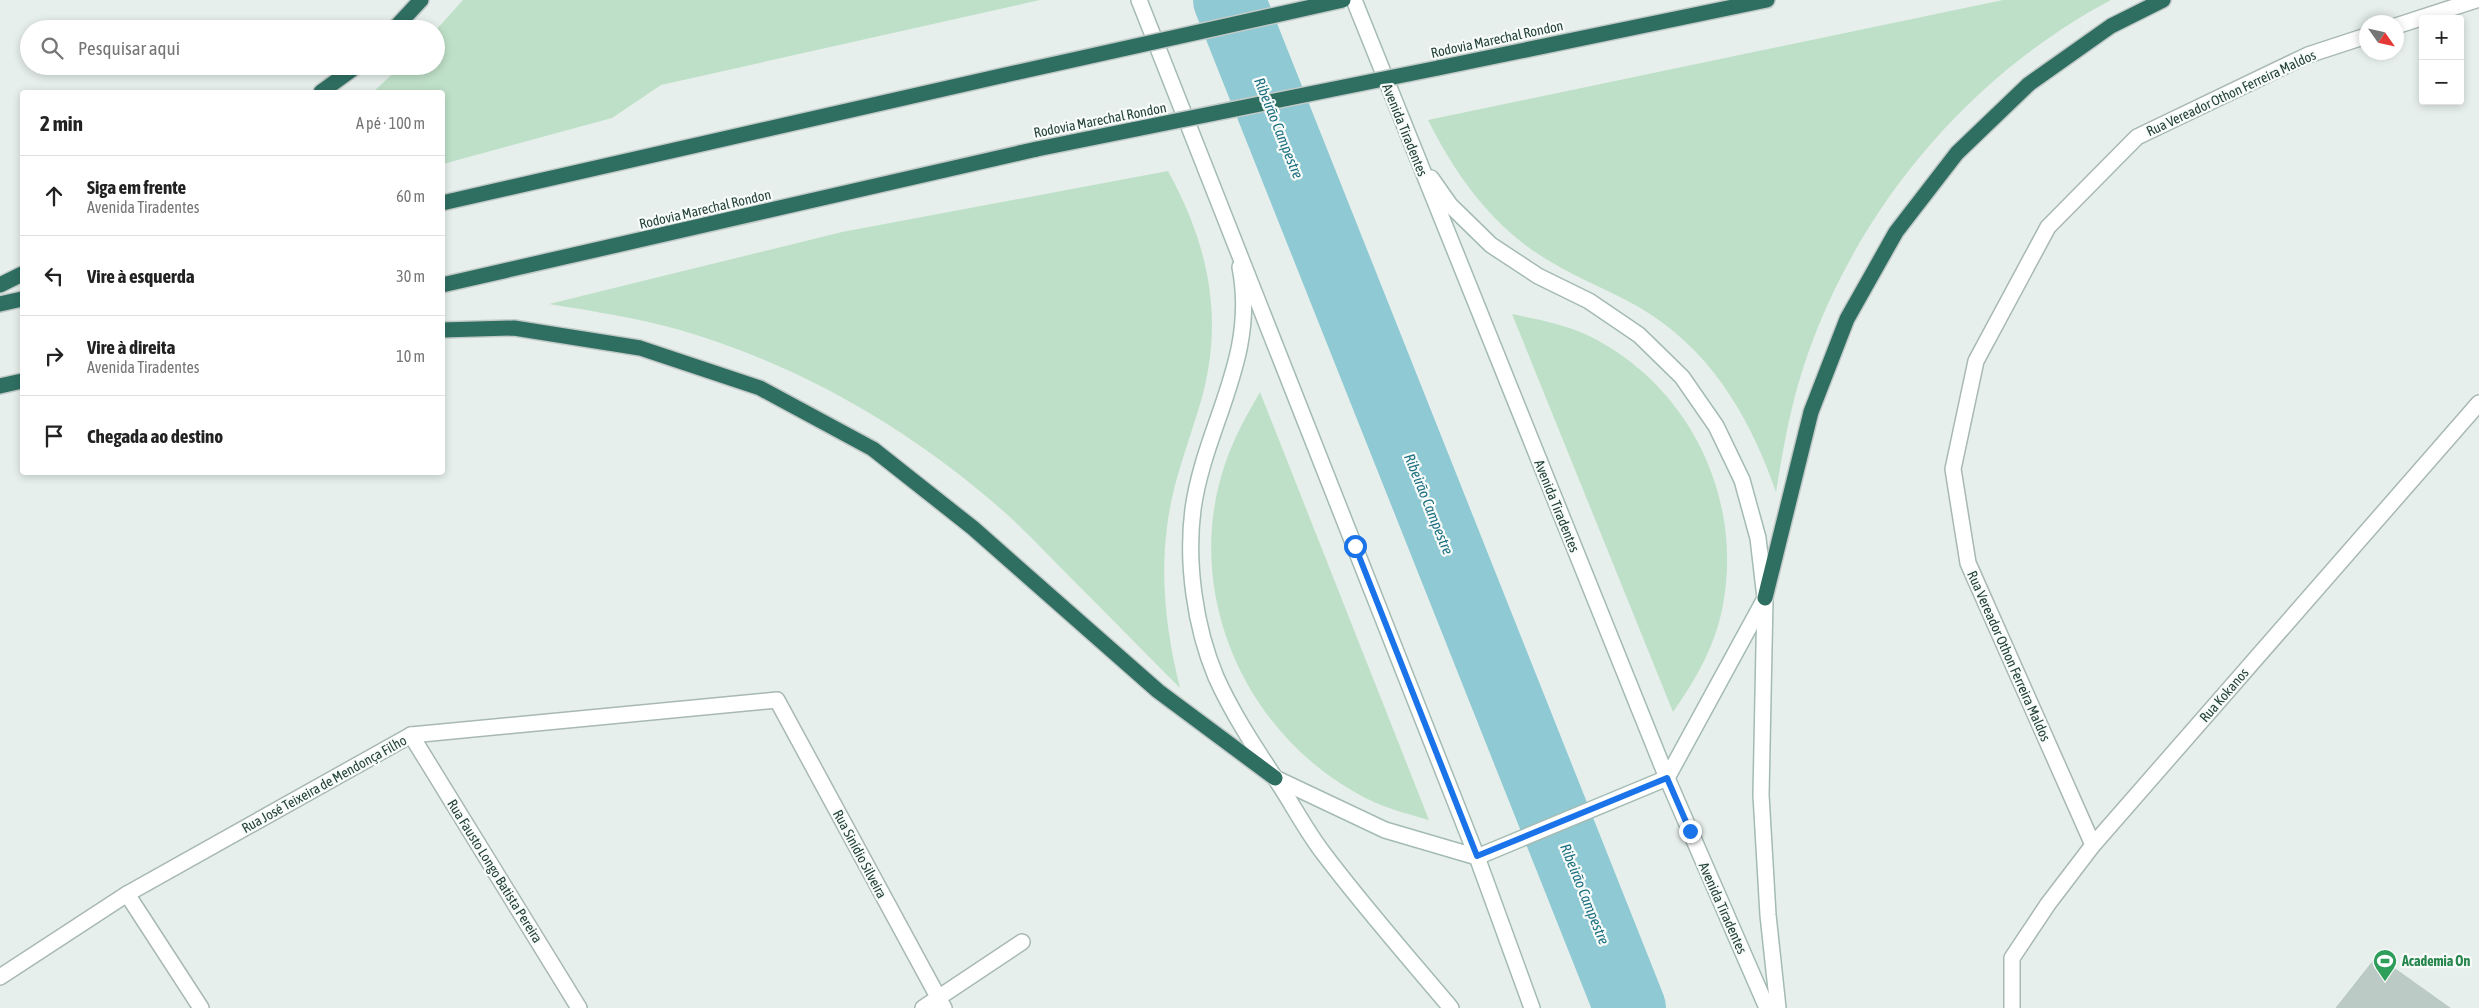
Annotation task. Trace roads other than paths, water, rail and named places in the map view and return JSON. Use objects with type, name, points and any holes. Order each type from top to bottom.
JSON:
[{"type":"highway","points":[[402,20],[421,0]]},
{"type":"highway","points":[[445,202],[1342,0]]},
{"type":"highway","name":"Rodovia Marechal Rondon","points":[[445,284],[1037,149],[1767,0]]},
{"type":"highway","points":[[1765,598],[1811,412],[1847,319],[1896,232],[1957,153],[2029,84],[2111,26],[2163,0]]},
{"type":"highway","points":[[324,90],[345,75]]},
{"type":"highway","points":[[0,285],[20,275]]},
{"type":"highway","points":[[0,304],[20,299]]},
{"type":"highway","points":[[445,330],[514,328],[640,348],[760,388],[873,449],[973,528],[1158,691],[1275,778]]},
{"type":"highway","points":[[0,386],[20,381]]},
{"type":"main road","points":[[1139,0],[1234,236],[1477,856],[1532,1008]]},
{"type":"main road","name":"Avenida Tiradentes","points":[[1354,0],[1660,781],[1766,1008]]},
{"type":"main road","points":[[2404,23],[2476,0]]},
{"type":"main road","name":"Rua Vereador Othon Ferreira Maldos","points":[[2093,846],[1968,563],[1954,469],[1976,361],[2048,227],[2137,137],[2308,55],[2359,38]]},
{"type":"main road","points":[[1417,159],[1450,204],[1491,245],[1538,276],[1589,301],[1632,330],[1682,377],[1716,426],[1742,480],[1758,538],[1765,598],[1761,795],[1768,915],[1778,1008]]},
{"type":"main road","points":[[1234,236],[1242,278],[1243,320],[1237,362],[1204,455],[1193,510],[1192,566],[1199,622],[1216,675],[1241,725],[1322,852],[1451,1008]]},
{"type":"main road","name":"Rua Kokanos","points":[[2012,1008],[2012,958],[2048,904],[2093,846],[2479,403]]},
{"type":"main road","points":[[1275,778],[1385,830],[1477,856],[1503,847],[1660,781],[1721,682],[1765,598]]},
{"type":"main road","name":"Rua José Teixeira de Mendonça Filho","points":[[0,977],[128,894],[411,735],[777,700]]},
{"type":"main road","name":"Rua Sinídio Silveira","points":[[777,700],[941,1003]]},
{"type":"main road","name":"Rua Fausto Longo Batista Pereira","points":[[411,735],[579,1008]]},
{"type":"main road","points":[[128,894],[201,1008]]},
{"type":"main road","points":[[923,1008],[941,1003],[1022,942]]},
{"type":"waterway","name":"Ribeirão Campestre","points":[[1229,0],[1630,1008]]},
{"type":"place","name":"Academia On","points":[[2385,982]]}]
